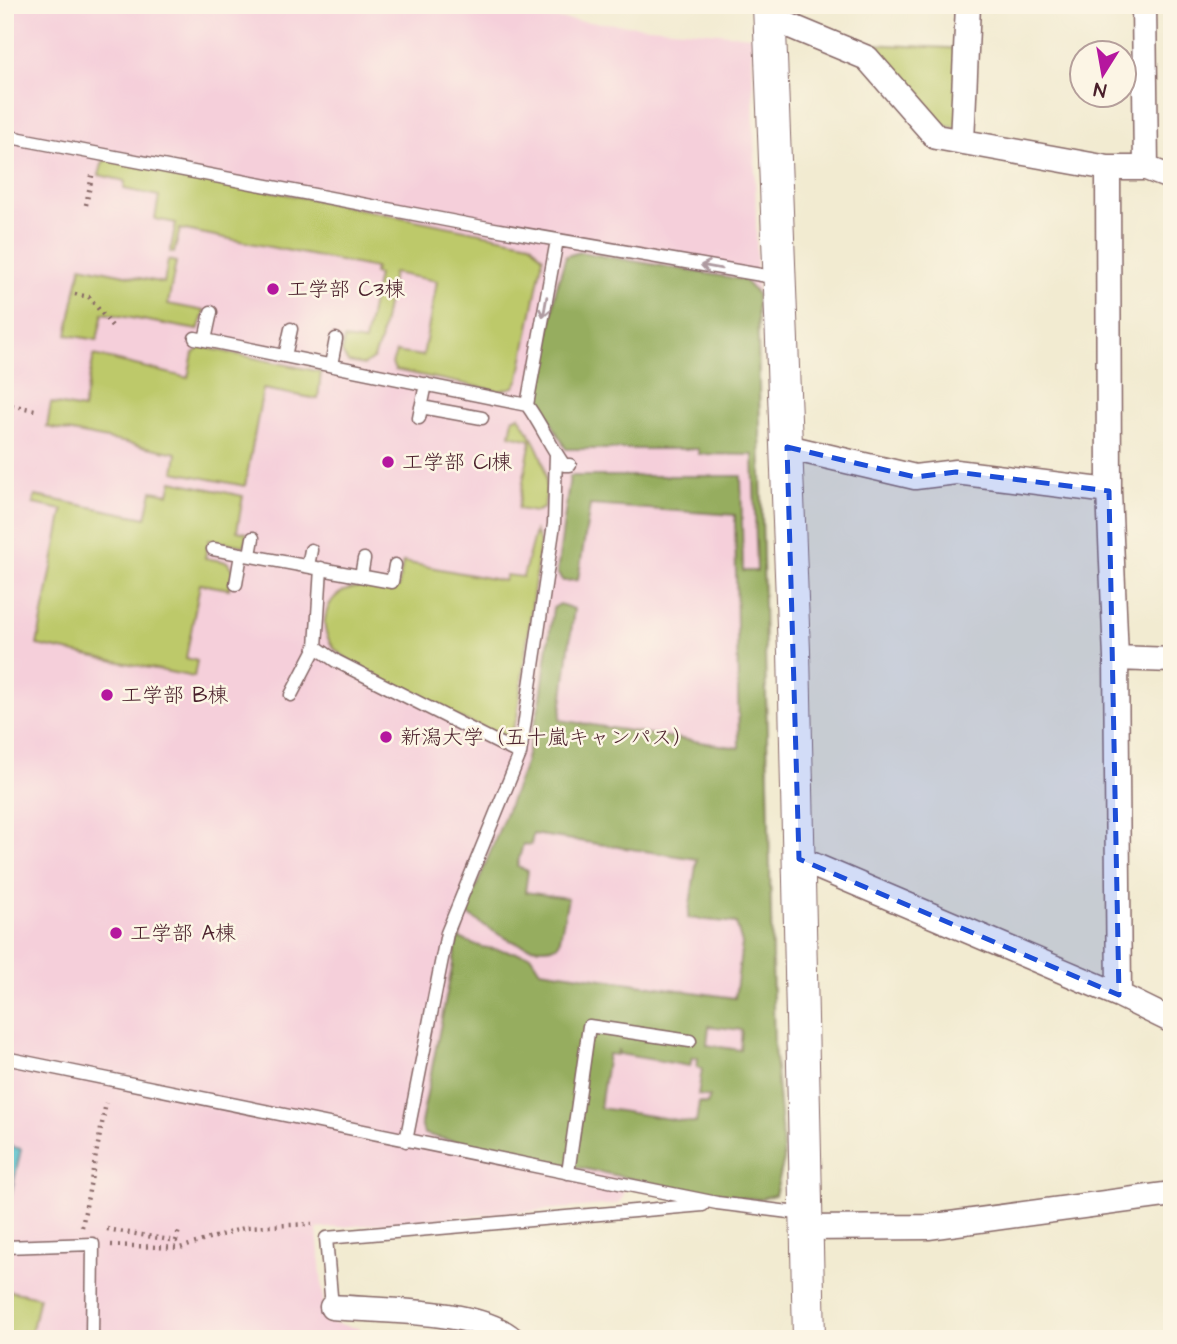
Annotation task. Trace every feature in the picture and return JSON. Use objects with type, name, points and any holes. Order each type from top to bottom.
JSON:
[{"type":"street","points":[[962,142],[968,5]]},
{"type":"street","points":[[1144,5],[1146,168]]},
{"type":"street","points":[[809,1339],[787,447],[778,278],[770,12],[867,58],[936,137],[1108,168],[1146,168],[1172,178]]},
{"type":"street","points":[[1108,168],[1109,491],[1116,658],[1119,995]]},
{"type":"street","points":[[787,447],[915,477],[956,472],[1109,491]]},
{"type":"street","points":[[1116,658],[1172,660]]},
{"type":"street","points":[[799,859],[1119,995],[1172,1021]]},
{"type":"street","points":[[808,1221],[928,1227],[1172,1194]]},
{"type":"street","points":[[332,1307],[443,1328],[471,1319],[504,1331],[512,1339]]},
{"type":"lane","points":[[5,136],[557,240],[778,278]]},
{"type":"lane","points":[[527,405],[557,240]]},
{"type":"lane","points":[[211,313],[200,339],[527,405],[546,432],[556,454],[564,465],[570,465]]},
{"type":"lane","points":[[285,356],[291,329]]},
{"type":"lane","points":[[331,365],[336,340]]},
{"type":"lane","points":[[426,384],[420,412],[482,418]]},
{"type":"lane","points":[[406,1141],[447,933],[520,754],[554,524],[556,454]]},
{"type":"lane","points":[[236,584],[253,538]]},
{"type":"lane","points":[[213,549],[392,582],[395,565]]},
{"type":"lane","points":[[308,566],[311,550]]},
{"type":"lane","points":[[361,576],[364,559]]},
{"type":"lane","points":[[290,695],[316,647],[321,569]]},
{"type":"lane","points":[[316,647],[336,661],[520,754]]},
{"type":"lane","points":[[568,1173],[589,1026],[690,1041]]},
{"type":"lane","points":[[5,1058],[808,1221]]},
{"type":"lane","points":[[332,1307],[326,1238],[717,1203]]},
{"type":"lane","points":[[5,1247],[93,1244],[92,1339]]},
{"type":"path","points":[[86,205],[96,153]]},
{"type":"path","points":[[75,294],[89,297],[112,326]]},
{"type":"path","points":[[5,404],[35,410]]},
{"type":"path","points":[[78,1245],[106,1103]]},
{"type":"path","points":[[69,1223],[176,1241],[178,1230]]},
{"type":"highlighted area","points":[[787,447],[915,477],[956,472],[1109,491],[1119,995],[799,859]]},
{"type":"shaded area","name":"新潟大学（五十嵐キャンパス）","points":[[5,5],[397,5],[752,36],[774,1046],[784,1160],[775,1195],[759,1199],[713,1196],[627,1178],[623,1197],[618,1204],[317,1229],[325,1322],[359,1328],[360,1339],[5,1339]]},
{"type":"green space","points":[[869,44],[967,49],[960,128],[927,123],[869,61]]},
{"type":"green space","points":[[110,159],[530,243],[543,257],[519,379],[514,387],[499,391],[395,370],[392,364],[396,352],[423,356],[437,281],[393,273],[380,342],[374,358],[364,365],[348,362],[342,353],[344,339],[365,342],[378,275],[374,274],[375,268],[180,229],[174,253],[170,252],[176,223],[155,219],[159,196],[124,189],[125,181],[99,175],[103,161]]},
{"type":"green space","points":[[580,252],[744,280],[757,294],[774,1046],[784,1160],[775,1195],[759,1199],[713,1196],[440,1138],[424,1134],[421,1123],[460,928],[524,767],[541,698],[553,608],[560,604],[574,609],[560,720],[739,748],[735,515],[590,505],[578,580],[563,581],[557,573],[570,476],[741,476],[743,571],[757,571],[753,455],[699,454],[698,449],[566,449],[540,402],[556,289],[566,256]],"holes":[[[533,834],[697,859],[688,918],[736,923],[742,944],[735,998],[540,970],[530,955],[482,947],[459,938],[466,913],[498,934],[523,945],[548,948],[559,944],[568,898],[525,892],[528,871],[517,866],[523,844],[531,845]],[[709,1026],[742,1030],[740,1050],[707,1045]],[[618,1049],[619,1054],[690,1066],[692,1057],[698,1058],[697,1067],[702,1069],[698,1095],[710,1097],[707,1104],[699,1102],[696,1123],[600,1108],[608,1054],[617,1055]]]},
{"type":"green space","points":[[168,260],[176,262],[168,304],[205,311],[198,330],[103,313],[97,340],[67,335],[81,266],[164,283]]},
{"type":"green space","points":[[202,347],[321,372],[318,399],[263,389],[245,486],[174,472],[177,453],[47,427],[51,403],[83,409],[94,355],[188,378],[193,353]]},
{"type":"green space","points":[[519,416],[538,449],[545,470],[544,508],[535,512],[518,509],[531,440],[510,435],[513,419]]},
{"type":"green space","points":[[172,481],[243,496],[237,531],[247,533],[245,546],[209,540],[205,558],[227,562],[233,570],[229,589],[200,584],[186,658],[197,661],[194,677],[37,645],[63,510],[33,504],[35,496],[146,518],[152,491],[169,494]]},
{"type":"green space","points":[[535,531],[540,543],[517,718],[510,735],[448,713],[391,684],[345,657],[330,642],[325,631],[325,619],[329,606],[343,592],[363,587],[398,588],[403,562],[504,581],[506,575],[523,577]]},
{"type":"green space","points":[[5,1290],[39,1297],[30,1339],[5,1339]]},
{"type":"water","points":[[5,1145],[21,1149],[8,1209],[5,1209]]},
{"type":"place","name":"工学部 C3棟","points":[[273,289]]},
{"type":"place","name":"工学部 C1棟","points":[[388,462]]},
{"type":"place","name":"工学部 B棟","points":[[107,695]]},
{"type":"place","name":"新潟大学（五十嵐キャンパス）","points":[[386,737]]},
{"type":"place","name":"工学部 A棟","points":[[116,933]]}]
